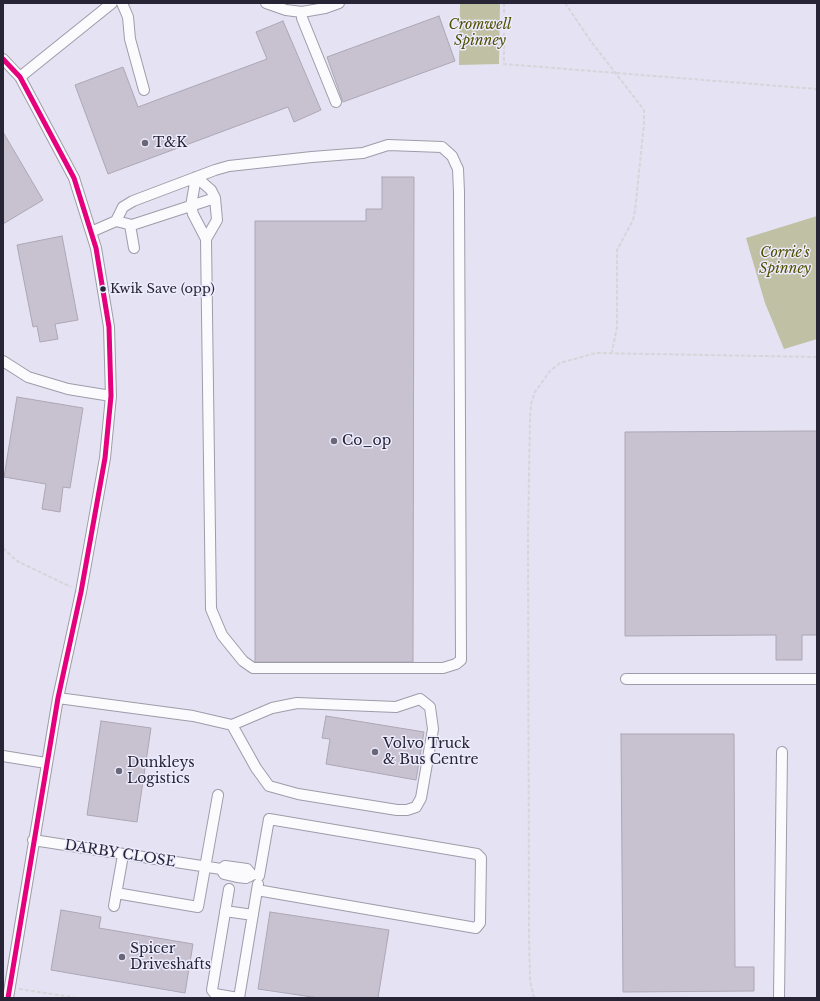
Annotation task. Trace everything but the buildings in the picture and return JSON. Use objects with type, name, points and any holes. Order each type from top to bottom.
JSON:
[{"type":"street","points":[[20,77],[112,3]]},
{"type":"street","points":[[122,3],[128,17],[130,39],[144,90]]},
{"type":"street","points":[[266,3],[286,10],[302,12],[325,8],[339,3]]},
{"type":"street","points":[[302,12],[302,18],[336,102]]},
{"type":"street","points":[[3,59],[20,77],[74,178],[96,248],[109,326],[111,396],[105,458],[81,592],[58,698],[46,763],[8,998]]},
{"type":"street","points":[[116,222],[123,207],[133,200],[181,182],[196,177],[229,166],[363,153],[388,145],[442,147],[452,156],[458,169],[459,192],[461,660],[456,664],[443,668],[253,668],[243,661],[222,635],[211,609],[206,239],[193,214],[191,206],[196,177]]},
{"type":"street","points":[[196,177],[211,190],[215,198],[217,220],[206,239]]},
{"type":"street","points":[[91,232],[116,222],[130,225],[215,198]]},
{"type":"street","points":[[130,225],[134,248]]},
{"type":"street","points":[[3,361],[34,379],[68,389],[111,396]]},
{"type":"street","points":[[626,679],[817,679]]},
{"type":"street","points":[[58,698],[192,716],[232,725],[272,708],[297,703],[396,707],[420,699],[430,707],[432,729],[420,798],[416,807],[407,810],[397,810],[298,794],[269,786],[262,777],[232,725]]},
{"type":"street","points":[[779,998],[782,752]]},
{"type":"street","points":[[3,756],[46,763]]},
{"type":"street","points":[[116,893],[198,907],[202,892],[218,795]]},
{"type":"street","points":[[229,889],[212,990],[214,994],[238,998],[257,890],[256,875],[269,819],[477,854],[481,858],[480,923],[476,928],[257,890]]},
{"type":"street","name":"DARBY CLOSE","points":[[33,840],[206,867],[221,869],[226,866],[247,869],[256,875]]},
{"type":"street","points":[[114,906],[123,855]]},
{"type":"street","points":[[225,911],[253,915]]},
{"type":"path","points":[[504,3],[504,64],[817,89]]},
{"type":"path","points":[[565,3],[590,40],[644,110],[644,124],[635,211],[633,220],[617,250],[617,327],[612,353]]},
{"type":"path","points":[[534,998],[530,980],[529,937],[528,535],[531,404],[542,382],[560,363],[596,353],[817,357]]},
{"type":"path","points":[[3,548],[16,561],[81,592]]},
{"type":"path","points":[[15,988],[78,998]]},
{"type":"green space","name":"Cromwell Spinney","points":[[460,3],[500,3],[499,64],[459,65]]},
{"type":"green space","name":"Corrie's Spinney","points":[[817,216],[817,339],[784,349],[765,303],[746,238]]},
{"type":"transit line","points":[[3,59],[20,77],[74,178],[96,248],[109,327],[111,396],[105,458],[81,592],[58,698],[8,998]]},
{"type":"place","name":"T&K","points":[[145,143]]},
{"type":"place","name":"Kwik Save (opp)","points":[[103,289]]},
{"type":"place","name":"Co_op","points":[[334,441]]},
{"type":"place","name":"Volvo Truck & Bus Centre","points":[[375,752]]},
{"type":"place","name":"Dunkleys Logistics","points":[[119,771]]},
{"type":"place","name":"Spicer Driveshafts","points":[[122,957]]}]
